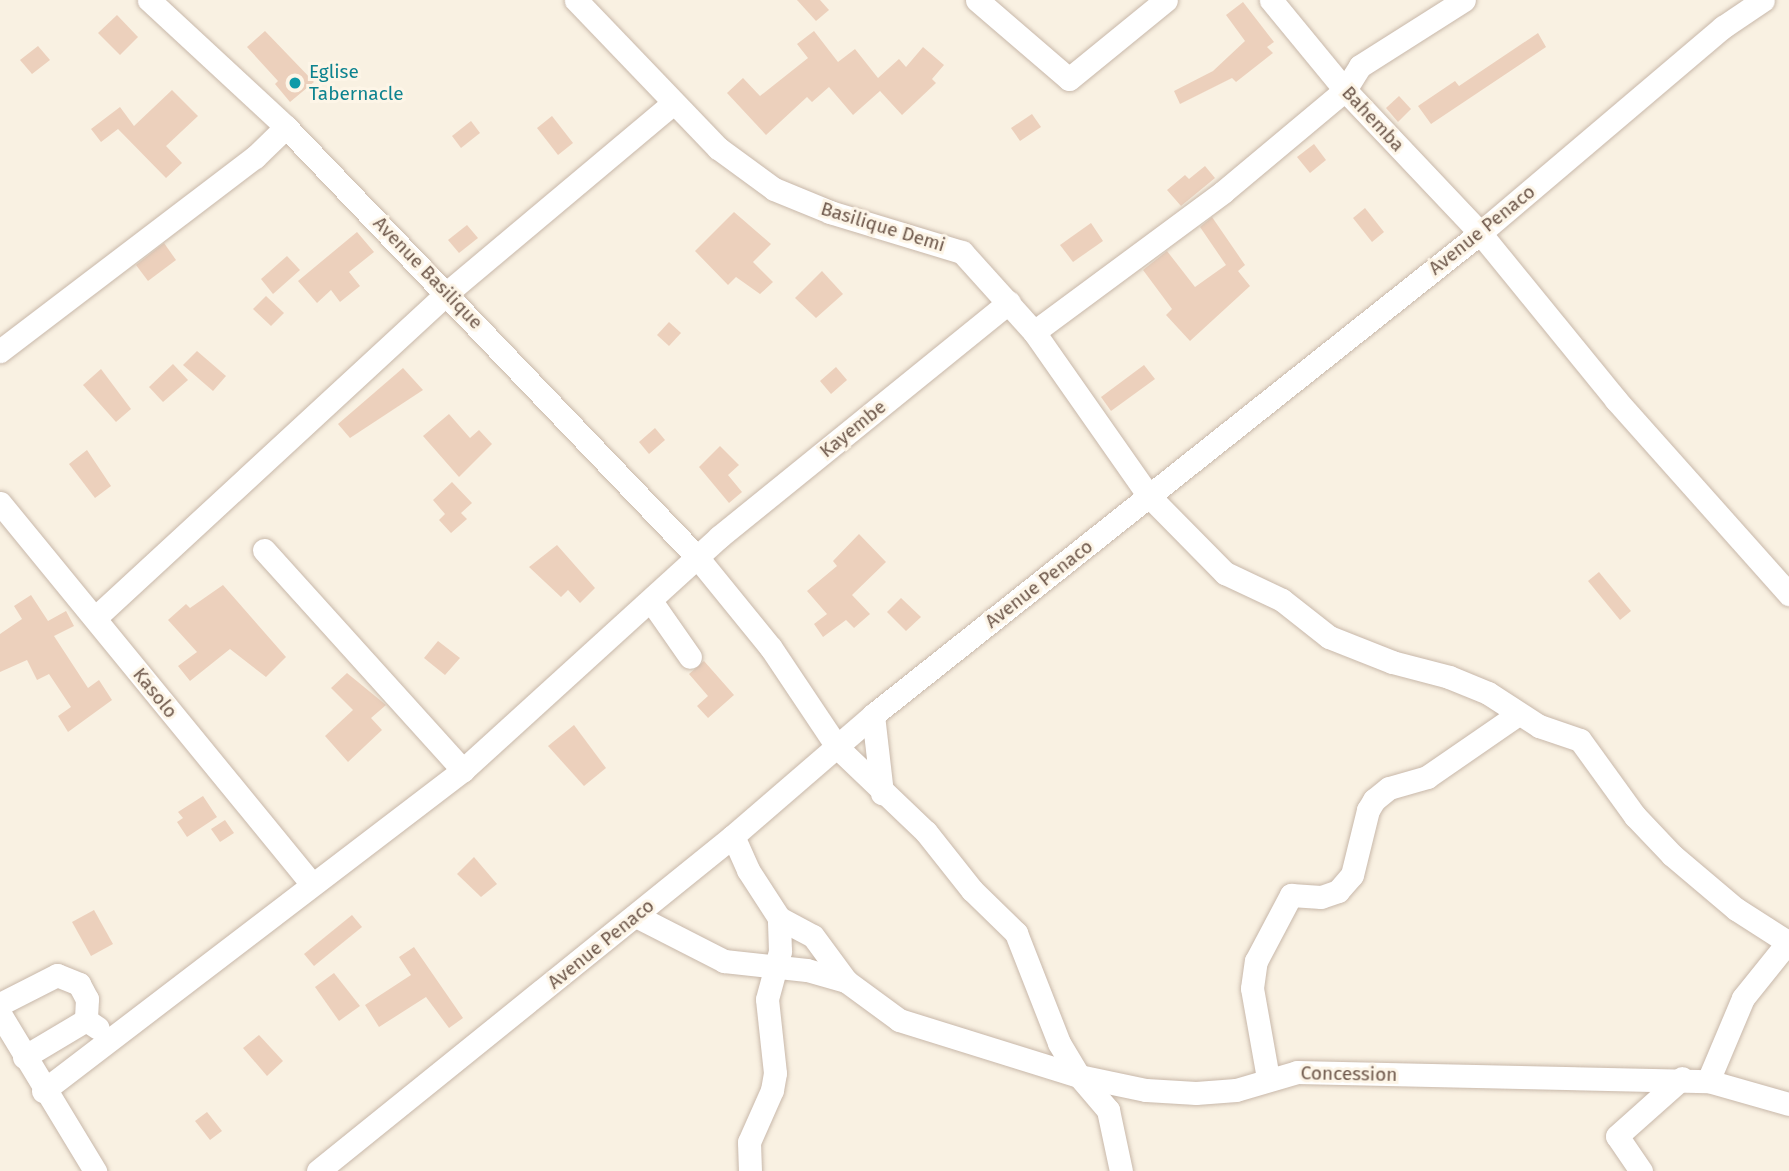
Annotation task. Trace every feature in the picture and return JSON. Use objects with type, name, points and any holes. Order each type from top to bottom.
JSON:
[{"type":"street","name":"Avenue Basilique","points":[[149,0],[286,127],[448,292],[697,557],[771,648],[838,748]]},
{"type":"street","name":"Basilique Demi","points":[[576,0],[718,148],[774,189],[830,212],[962,252],[1034,332],[1148,495],[1225,573],[1282,600],[1329,638],[1488,693],[1517,715],[1580,740],[1635,816],[1672,855],[1736,909],[1788,943]]},
{"type":"street","points":[[976,0],[1069,79],[1166,0]]},
{"type":"street","name":"Bahemba","points":[[1271,0],[1345,90],[1480,233],[1616,400],[1789,594]]},
{"type":"street","points":[[1034,332],[1223,192],[1345,90],[1360,66],[1464,0]]},
{"type":"street","name":"Avenue Penaco","points":[[318,1171],[636,916],[838,748],[873,715],[1480,233],[1756,1]]},
{"type":"street","points":[[95,618],[448,292],[673,103]]},
{"type":"street","points":[[0,351],[255,157],[286,127]]},
{"type":"street","name":"Kayembe","points":[[43,1091],[311,883],[463,770],[652,601],[697,557],[1009,302]]},
{"type":"street","name":"Kasolo","points":[[0,503],[311,883]]},
{"type":"street","points":[[264,550],[463,770]]},
{"type":"street","points":[[652,601],[690,657]]},
{"type":"street","points":[[873,715],[882,793]]},
{"type":"street","points":[[1268,1078],[1252,988],[1256,961],[1291,895],[1321,897],[1338,891],[1352,875],[1368,810],[1374,800],[1388,788],[1427,777],[1517,715]]},
{"type":"street","points":[[838,748],[882,793],[926,832],[972,890],[1016,933],[1059,1042],[1079,1076],[1108,1110],[1121,1171]]},
{"type":"street","points":[[733,836],[748,870],[779,918],[781,940],[767,999],[776,1053],[772,1090],[749,1143],[750,1171]]},
{"type":"street","points":[[636,916],[724,961],[774,969],[807,970],[846,981]]},
{"type":"street","points":[[779,918],[813,936],[846,981]]},
{"type":"street","points":[[1708,1081],[1743,998],[1788,943]]},
{"type":"street","points":[[0,1004],[57,975],[79,984],[87,999],[86,1020]]},
{"type":"street","name":"Concession","points":[[846,981],[899,1020],[1079,1076],[1146,1090],[1196,1093],[1236,1090],[1268,1078],[1297,1072],[1682,1078],[1708,1081],[1789,1104]]},
{"type":"street","points":[[0,1014],[43,1091],[95,1171]]},
{"type":"street","points":[[24,1057],[86,1020],[94,1021],[108,1043]]},
{"type":"street","points":[[1641,1171],[1617,1136],[1682,1078]]},
{"type":"building","points":[[797,0],[820,0],[829,10],[816,21]]},
{"type":"building","points":[[1243,2],[1274,42],[1267,47],[1273,53],[1236,82],[1232,78],[1180,104],[1174,91],[1213,71],[1245,41],[1226,15]]},
{"type":"building","points":[[117,15],[138,37],[120,55],[98,33]]},
{"type":"building","points":[[265,31],[314,82],[290,102],[275,84],[278,81],[247,47]]},
{"type":"building","points":[[814,31],[838,62],[855,49],[878,78],[899,59],[906,67],[923,47],[944,65],[932,79],[936,83],[902,115],[880,91],[853,115],[829,87],[812,102],[807,97],[766,135],[727,93],[743,78],[760,96],[808,58],[797,44]]},
{"type":"building","points":[[1538,33],[1546,47],[1431,124],[1418,106],[1455,81],[1459,86]]},
{"type":"building","points":[[38,46],[50,60],[32,74],[20,60]]},
{"type":"building","points":[[172,90],[198,116],[166,146],[182,163],[166,178],[118,129],[101,142],[91,129],[120,107],[134,126]]},
{"type":"building","points":[[1399,96],[1411,109],[1398,122],[1386,108]]},
{"type":"building","points":[[1032,114],[1041,127],[1020,141],[1011,128]]},
{"type":"building","points":[[552,116],[573,143],[558,155],[537,128]]},
{"type":"building","points":[[471,121],[480,133],[461,148],[452,136]]},
{"type":"building","points":[[1314,144],[1326,160],[1310,173],[1297,157]]},
{"type":"building","points":[[1205,166],[1215,178],[1181,206],[1167,190],[1185,175],[1189,179]]},
{"type":"building","points":[[1365,208],[1384,232],[1372,242],[1353,218]]},
{"type":"building","points":[[734,212],[771,244],[753,262],[773,282],[760,294],[736,277],[728,285],[695,251]]},
{"type":"building","points":[[1212,217],[1245,265],[1238,271],[1250,286],[1190,341],[1166,315],[1172,309],[1143,270],[1167,251],[1195,287],[1226,265],[1200,227]]},
{"type":"building","points":[[1091,223],[1103,241],[1073,262],[1060,245]]},
{"type":"building","points":[[467,225],[478,238],[459,253],[448,240]]},
{"type":"building","points":[[357,232],[374,252],[349,272],[360,286],[340,302],[331,290],[317,303],[298,281]]},
{"type":"building","points":[[164,243],[176,260],[148,281],[136,265]]},
{"type":"building","points":[[287,256],[300,270],[273,294],[261,279]]},
{"type":"building","points":[[822,271],[843,294],[816,318],[795,298]]},
{"type":"building","points":[[266,296],[284,313],[271,326],[253,309]]},
{"type":"building","points":[[669,322],[681,333],[669,346],[657,335]]},
{"type":"building","points":[[197,351],[226,376],[213,391],[183,365]]},
{"type":"building","points":[[173,364],[188,380],[163,402],[149,387]]},
{"type":"building","points":[[1144,365],[1155,379],[1111,411],[1101,397]]},
{"type":"building","points":[[836,367],[847,380],[831,394],[820,381]]},
{"type":"building","points":[[403,368],[423,390],[350,438],[338,424]]},
{"type":"building","points":[[101,369],[131,409],[116,422],[83,385]]},
{"type":"building","points":[[449,414],[470,438],[479,430],[492,444],[459,477],[423,436]]},
{"type":"building","points":[[655,428],[665,440],[649,454],[639,442]]},
{"type":"building","points":[[720,446],[739,465],[728,475],[742,492],[729,503],[699,467]]},
{"type":"building","points":[[87,450],[111,486],[95,498],[69,464]]},
{"type":"building","points":[[452,482],[472,503],[461,513],[467,519],[451,533],[439,520],[445,514],[433,500]]},
{"type":"building","points":[[859,534],[886,562],[852,595],[870,614],[854,628],[846,620],[823,637],[814,624],[827,614],[807,591],[837,566],[833,561]]},
{"type":"building","points":[[557,545],[595,588],[580,603],[568,590],[561,597],[529,567]]},
{"type":"building","points":[[1599,572],[1631,611],[1620,620],[1588,581]]},
{"type":"building","points":[[223,585],[286,657],[266,677],[230,649],[190,681],[178,666],[197,652],[168,620],[186,604],[190,608]]},
{"type":"building","points":[[31,595],[48,621],[66,611],[74,626],[54,636],[88,688],[99,680],[112,700],[68,732],[58,716],[71,707],[49,674],[37,680],[27,660],[0,672],[0,634],[22,619],[14,606]]},
{"type":"building","points":[[901,598],[921,617],[906,631],[887,612]]},
{"type":"building","points":[[438,641],[460,658],[445,675],[424,658]]},
{"type":"building","points":[[704,661],[734,695],[708,718],[697,706],[708,696],[689,674]]},
{"type":"building","points":[[347,673],[386,705],[371,718],[382,730],[348,762],[325,736],[353,710],[331,688]]},
{"type":"building","points":[[574,725],[606,768],[584,786],[548,746]]},
{"type":"building","points":[[203,796],[217,817],[187,837],[177,822],[183,818],[178,812]]},
{"type":"building","points":[[225,820],[234,833],[220,842],[211,829]]},
{"type":"building","points":[[474,857],[497,884],[481,897],[457,874]]},
{"type":"building","points":[[94,910],[113,944],[91,956],[72,922]]},
{"type":"building","points":[[352,915],[362,927],[314,966],[304,954]]},
{"type":"building","points":[[414,947],[463,1018],[449,1028],[426,997],[379,1027],[365,1005],[411,975],[399,957]]},
{"type":"building","points":[[334,973],[360,1006],[339,1021],[315,987]]},
{"type":"building","points":[[259,1035],[283,1061],[267,1076],[243,1048]]},
{"type":"building","points":[[207,1112],[222,1131],[210,1140],[195,1121]]},
{"type":"place","name":"Eglise Tabernacle","points":[[295,83]]}]
